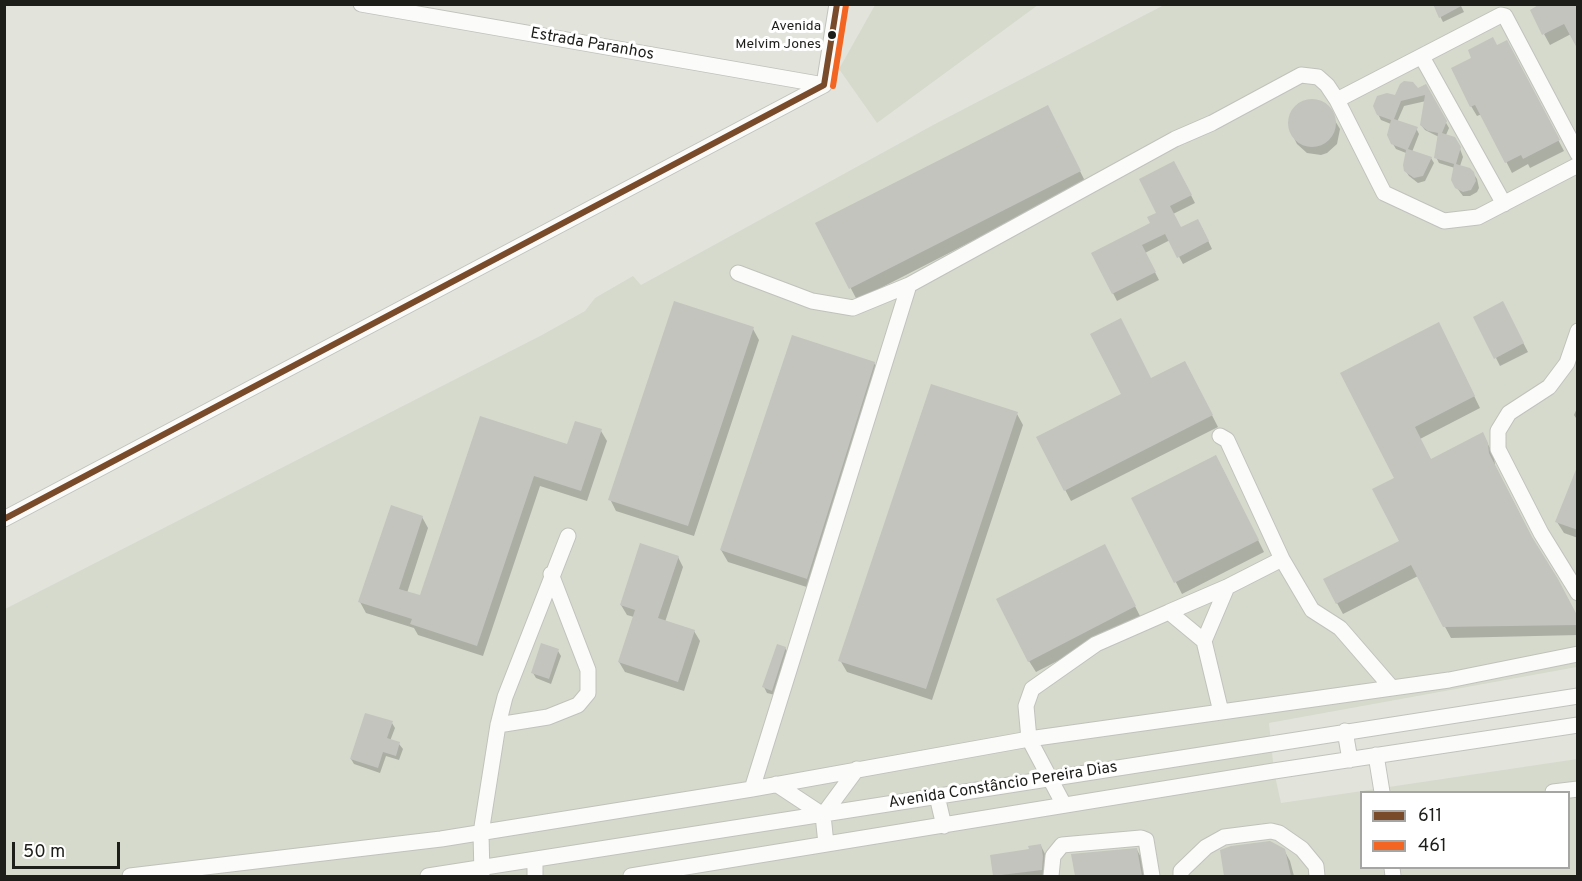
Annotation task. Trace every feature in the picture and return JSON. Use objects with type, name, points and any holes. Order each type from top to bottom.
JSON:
[{"type":"street","name":"Estrada Paranhos","points":[[361,4],[824,85]]},
{"type":"street","points":[[4,519],[824,85],[837,4]]},
{"type":"street","points":[[1337,100],[1501,15],[1505,16],[1578,154]]},
{"type":"street","points":[[1422,57],[1503,204]]},
{"type":"street","points":[[738,273],[812,301],[854,308],[909,285],[1155,150],[1212,123],[1301,75],[1318,77],[1327,85],[1337,100],[1384,193],[1444,220],[1478,217],[1578,165]]},
{"type":"street","points":[[752,789],[909,285]]},
{"type":"street","points":[[1578,331],[1567,363],[1549,387],[1509,413],[1498,431],[1498,449],[1541,533],[1578,593]]},
{"type":"street","points":[[1220,436],[1227,440],[1282,559],[1312,610],[1340,628],[1392,688]]},
{"type":"street","points":[[481,872],[481,833],[498,725],[505,697],[551,574],[568,536]]},
{"type":"street","points":[[1064,805],[1029,739],[1026,706],[1032,689],[1096,644],[1227,587],[1282,559]]},
{"type":"street","points":[[498,725],[548,717],[578,705],[588,693],[588,670],[551,574]]},
{"type":"street","points":[[1221,712],[1204,641],[1227,587]]},
{"type":"street","points":[[1169,612],[1204,641]]},
{"type":"street","points":[[130,876],[481,833],[752,789],[1029,739],[1449,680],[1578,654]]},
{"type":"street","name":"Avenida Constâncio Pereira Dias","points":[[428,876],[481,872],[535,860],[1578,696]]},
{"type":"street","name":"Avenida Constâncio Pereira Dias","points":[[631,876],[1376,755],[1578,725]]},
{"type":"street","points":[[1346,731],[1350,760]]},
{"type":"street","points":[[1376,755],[1382,791]]},
{"type":"street","points":[[826,844],[823,815],[857,770]]},
{"type":"street","points":[[776,784],[823,815]]},
{"type":"street","points":[[1561,791],[1578,789]]},
{"type":"street","points":[[937,796],[944,826]]},
{"type":"street","points":[[1181,876],[1181,871],[1206,847],[1224,837],[1271,831],[1279,833],[1302,849],[1316,867],[1317,876]]},
{"type":"street","points":[[1051,876],[1053,856],[1062,845],[1141,838],[1146,840],[1152,876]]},
{"type":"street","points":[[535,860],[535,876]]},
{"type":"shaded area","points":[[875,5],[1038,5],[877,123],[839,69]]},
{"type":"shaded area","points":[[1164,5],[1577,5],[1577,667],[1269,723],[1274,771],[1281,803],[1360,791],[1360,869],[1570,869],[1570,791],[1362,791],[1577,759],[1577,876],[5,876],[5,609],[542,335],[585,311],[595,298],[633,276],[641,285],[935,124]]},
{"type":"building","points":[[1433,4],[1465,4],[1439,18]]},
{"type":"building","points":[[1540,4],[1578,4],[1578,50],[1564,24],[1542,35],[1530,10]]},
{"type":"building","points":[[1493,37],[1497,45],[1507,40],[1560,140],[1523,159],[1521,155],[1505,163],[1475,105],[1470,107],[1451,68],[1471,58],[1468,50]]},
{"type":"building","points":[[1404,81],[1413,82],[1418,88],[1426,84],[1447,121],[1442,133],[1455,137],[1461,147],[1456,164],[1470,168],[1474,172],[1476,181],[1471,190],[1463,192],[1455,188],[1451,180],[1454,164],[1434,158],[1438,133],[1428,131],[1420,125],[1425,95],[1401,101],[1394,119],[1418,127],[1408,149],[1432,157],[1423,176],[1414,178],[1404,171],[1406,150],[1391,144],[1387,135],[1391,120],[1377,115],[1373,106],[1377,96],[1387,93],[1395,95]]},
{"type":"building","points":[[1307,99],[1317,99],[1329,106],[1336,118],[1336,128],[1329,140],[1317,147],[1307,147],[1292,136],[1288,128],[1288,118],[1299,103]]},
{"type":"building","points":[[1048,105],[1081,171],[849,289],[815,223]]},
{"type":"building","points":[[1174,161],[1192,195],[1170,206],[1181,227],[1198,219],[1209,241],[1177,258],[1165,234],[1142,245],[1156,272],[1112,294],[1091,253],[1150,223],[1147,217],[1156,213],[1139,179]]},
{"type":"building","points":[[674,301],[754,327],[688,526],[608,500]]},
{"type":"building","points":[[1503,301],[1524,343],[1494,359],[1473,317]]},
{"type":"building","points":[[1121,318],[1151,378],[1185,361],[1213,415],[1064,491],[1036,437],[1121,394],[1090,334]]},
{"type":"building","points":[[1439,322],[1475,396],[1415,427],[1431,459],[1483,432],[1489,453],[1532,537],[1578,617],[1578,625],[1443,627],[1411,565],[1336,604],[1323,579],[1399,541],[1372,489],[1394,478],[1340,373]]},
{"type":"building","points":[[792,335],[875,362],[807,579],[720,550]]},
{"type":"building","points":[[931,384],[1018,412],[926,689],[838,661]]},
{"type":"building","points":[[480,416],[567,444],[575,421],[602,429],[581,491],[534,476],[477,646],[410,624],[412,619],[358,602],[391,505],[423,516],[399,589],[420,595]]},
{"type":"building","points":[[1216,455],[1259,540],[1174,583],[1131,498]]},
{"type":"building","points":[[1578,467],[1578,530],[1555,522]]},
{"type":"building","points":[[640,543],[679,556],[658,618],[695,630],[678,682],[618,662],[635,610],[620,605]]},
{"type":"building","points":[[1105,544],[1136,606],[1028,662],[996,599]]},
{"type":"building","points":[[541,643],[559,649],[549,679],[531,673]]},
{"type":"building","points":[[777,644],[786,647],[772,691],[762,687]]},
{"type":"building","points":[[365,713],[393,721],[387,738],[400,742],[396,756],[383,752],[378,768],[350,759]]},
{"type":"building","points":[[1270,841],[1285,849],[1291,876],[1224,876],[1220,850],[1231,846]]},
{"type":"building","points":[[1041,844],[1042,870],[993,876],[990,855],[1029,849],[1028,846]]},
{"type":"building","points":[[1137,848],[1142,876],[1075,876],[1071,854]]},
{"type":"transit line","name":"611","points":[[4,519],[824,85],[837,4]]},
{"type":"transit line","name":"461","points":[[833,86],[846,5]]},
{"type":"place","name":"Avenida Melvim Jones","points":[[832,35]]}]
